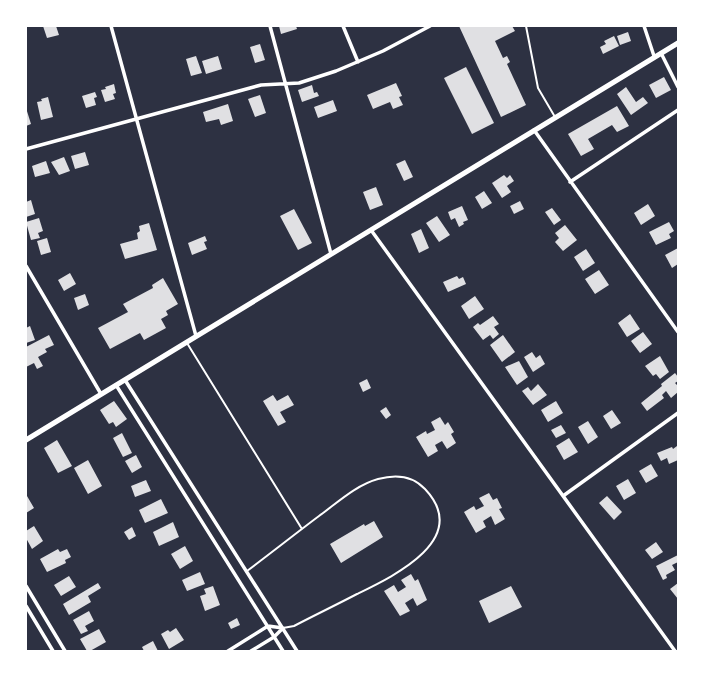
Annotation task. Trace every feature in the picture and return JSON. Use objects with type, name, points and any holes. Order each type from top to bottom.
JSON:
[{"type":"main road","points":[[26,440],[654,56],[678,43]]},
{"type":"street","points":[[111,26],[196,336]]},
{"type":"street","points":[[270,26],[331,254]]},
{"type":"street","points":[[343,26],[358,62]]},
{"type":"street","points":[[26,149],[261,85],[299,83],[358,62],[407,39],[430,26]]},
{"type":"street","points":[[644,26],[654,56]]},
{"type":"street","points":[[661,53],[678,87]]},
{"type":"street","points":[[570,182],[678,110]]},
{"type":"street","points":[[534,130],[678,332]]},
{"type":"street","points":[[371,230],[675,651]]},
{"type":"street","points":[[26,266],[101,394]]},
{"type":"street","points":[[125,380],[297,651]]},
{"type":"street","points":[[116,385],[283,651]]},
{"type":"street","points":[[563,496],[678,412]]},
{"type":"street","points":[[26,586],[65,651]]},
{"type":"street","points":[[26,606],[53,651]]},
{"type":"street","points":[[228,651],[268,626],[283,628]]},
{"type":"street","points":[[251,651],[274,637],[283,628]]},
{"type":"lane","points":[[526,26],[538,88],[555,117]]},
{"type":"lane","points":[[187,342],[302,529]]},
{"type":"lane","points":[[246,572],[338,502],[367,483],[377,479],[400,475],[417,481],[429,493],[438,508],[440,519],[435,537],[413,562],[386,579],[294,626],[283,628]]},
{"type":"building","points":[[43,26],[56,26],[59,35],[47,38]]},
{"type":"building","points":[[279,26],[296,26],[297,29],[281,34]]},
{"type":"building","points":[[459,26],[512,26],[515,31],[495,41],[503,58],[507,56],[510,62],[507,64],[526,105],[501,117]]},
{"type":"building","points":[[628,32],[631,41],[620,45],[617,36]]},
{"type":"building","points":[[614,36],[619,46],[603,54],[600,47],[606,44],[604,41]]},
{"type":"building","points":[[260,44],[265,60],[255,63],[250,47]]},
{"type":"building","points":[[196,56],[202,73],[191,76],[186,59]]},
{"type":"building","points":[[218,56],[222,69],[206,74],[202,61]]},
{"type":"building","points":[[466,67],[494,123],[472,134],[444,78]]},
{"type":"building","points":[[664,77],[671,90],[656,98],[649,85]]},
{"type":"building","points":[[396,83],[402,96],[399,97],[403,105],[393,109],[390,102],[373,109],[367,95]]},
{"type":"building","points":[[114,84],[116,93],[113,94],[115,99],[105,102],[101,90]]},
{"type":"building","points":[[312,85],[314,93],[317,92],[319,96],[302,102],[298,90]]},
{"type":"building","points":[[626,87],[636,102],[643,97],[648,103],[631,115],[617,94]]},
{"type":"building","points":[[95,92],[97,97],[94,98],[96,105],[86,108],[82,96]]},
{"type":"building","points":[[260,95],[266,113],[255,117],[248,99]]},
{"type":"building","points":[[48,97],[53,117],[41,120],[37,102]]},
{"type":"building","points":[[333,100],[337,111],[318,118],[314,107]]},
{"type":"building","points":[[228,104],[233,121],[221,125],[219,119],[206,122],[203,112]]},
{"type":"building","points":[[617,106],[629,126],[617,132],[612,125],[588,139],[594,149],[581,156],[568,134]]},
{"type":"building","points":[[26,108],[31,124],[26,126]]},
{"type":"building","points":[[85,152],[89,165],[75,169],[71,156]]},
{"type":"building","points":[[64,157],[70,171],[59,175],[51,162]]},
{"type":"building","points":[[405,160],[413,177],[404,181],[396,164]]},
{"type":"building","points":[[46,161],[50,173],[35,177],[32,166]]},
{"type":"building","points":[[504,175],[507,178],[510,175],[514,181],[507,186],[511,192],[502,198],[492,183]]},
{"type":"building","points":[[376,187],[383,205],[370,210],[363,192]]},
{"type":"building","points":[[484,191],[492,203],[482,209],[475,197]]},
{"type":"building","points":[[31,200],[35,214],[26,217],[26,202]]},
{"type":"building","points":[[520,201],[524,209],[514,214],[510,206]]},
{"type":"building","points":[[648,204],[655,216],[641,225],[634,213]]},
{"type":"building","points":[[462,206],[468,220],[463,222],[464,224],[459,227],[455,218],[451,220],[448,212]]},
{"type":"building","points":[[552,208],[561,220],[554,225],[545,212]]},
{"type":"building","points":[[294,209],[312,243],[298,250],[280,216]]},
{"type":"building","points":[[437,216],[450,235],[439,242],[426,223]]},
{"type":"building","points":[[39,218],[43,231],[38,233],[40,238],[31,240],[26,222]]},
{"type":"building","points":[[669,222],[674,231],[669,234],[671,238],[656,245],[649,232]]},
{"type":"building","points":[[149,223],[157,250],[125,259],[120,244],[138,239],[137,233],[140,231],[139,226]]},
{"type":"building","points":[[565,225],[577,240],[563,251],[555,242],[559,238],[555,233]]},
{"type":"building","points":[[421,229],[429,248],[419,253],[411,234]]},
{"type":"building","points":[[205,236],[207,241],[204,242],[207,249],[192,255],[188,243]]},
{"type":"building","points":[[47,238],[51,252],[41,255],[37,241]]},
{"type":"building","points":[[678,248],[678,264],[672,268],[665,255]]},
{"type":"building","points":[[586,249],[595,263],[583,271],[574,257]]},
{"type":"building","points":[[599,270],[609,285],[595,294],[585,279]]},
{"type":"building","points":[[70,273],[76,284],[64,291],[58,280]]},
{"type":"building","points":[[457,276],[459,279],[463,277],[466,284],[448,292],[443,282]]},
{"type":"building","points":[[163,278],[178,304],[166,311],[168,315],[161,319],[166,328],[144,340],[140,333],[110,349],[98,328],[128,312],[123,304],[153,288],[152,285]]},
{"type":"building","points":[[85,294],[89,305],[78,310],[74,298]]},
{"type":"building","points":[[475,296],[484,309],[469,319],[461,306]]},
{"type":"building","points":[[630,314],[640,329],[627,337],[618,323]]},
{"type":"building","points":[[493,316],[499,324],[494,327],[499,334],[493,339],[490,335],[483,340],[473,327],[478,323],[480,325]]},
{"type":"building","points":[[30,326],[35,340],[26,343],[26,328]]},
{"type":"building","points":[[643,332],[652,344],[640,353],[631,341]]},
{"type":"building","points":[[49,335],[54,345],[45,349],[47,352],[38,357],[43,366],[37,369],[34,363],[26,367],[26,347]]},
{"type":"building","points":[[503,335],[515,352],[502,362],[490,345]]},
{"type":"building","points":[[532,352],[536,358],[540,355],[545,364],[533,372],[524,357]]},
{"type":"building","points":[[660,356],[669,372],[660,379],[656,374],[653,376],[645,366]]},
{"type":"building","points":[[519,361],[528,377],[517,385],[505,367]]},
{"type":"building","points":[[675,373],[678,377],[678,381],[675,383],[678,386],[678,392],[671,398],[666,391],[662,395],[664,398],[647,411],[641,403]]},
{"type":"building","points":[[367,379],[371,388],[363,392],[359,383]]},
{"type":"building","points":[[538,384],[547,395],[533,405],[522,391],[528,387],[531,391]]},
{"type":"building","points":[[273,395],[277,401],[288,395],[294,405],[280,412],[286,422],[278,426],[263,401]]},
{"type":"building","points":[[114,401],[127,419],[116,427],[113,422],[109,424],[100,410]]},
{"type":"building","points":[[556,401],[563,413],[548,422],[541,410]]},
{"type":"building","points":[[386,407],[391,415],[386,419],[380,411]]},
{"type":"building","points":[[612,410],[621,423],[611,429],[603,416]]},
{"type":"building","points":[[440,417],[445,425],[448,422],[454,432],[451,434],[456,443],[447,449],[442,441],[435,445],[438,451],[428,457],[416,437],[426,431],[427,434],[435,430],[431,422]]},
{"type":"building","points":[[588,421],[598,437],[588,444],[578,427]]},
{"type":"building","points":[[561,425],[566,433],[556,438],[551,430]]},
{"type":"building","points":[[122,433],[132,453],[123,457],[113,438]]},
{"type":"building","points":[[569,438],[578,452],[564,460],[556,446]]},
{"type":"building","points":[[57,440],[72,466],[58,473],[44,448]]},
{"type":"building","points":[[677,446],[678,460],[669,464],[667,458],[661,461],[657,453],[672,447],[673,449]]},
{"type":"building","points":[[136,455],[142,467],[132,473],[125,461]]},
{"type":"building","points":[[88,460],[102,486],[88,494],[74,468]]},
{"type":"building","points":[[651,464],[658,476],[646,483],[639,471]]},
{"type":"building","points":[[628,479],[636,493],[624,500],[616,486]]},
{"type":"building","points":[[146,480],[151,491],[135,497],[131,486]]},
{"type":"building","points":[[489,493],[493,500],[497,498],[502,508],[499,509],[505,519],[495,525],[491,516],[483,521],[486,527],[476,533],[464,512],[474,506],[476,510],[484,506],[479,498]]},
{"type":"building","points":[[27,496],[34,508],[26,513],[26,497]]},
{"type":"building","points":[[607,496],[622,512],[614,520],[599,503]]},
{"type":"building","points":[[161,499],[168,513],[145,523],[139,510]]},
{"type":"building","points":[[374,521],[383,537],[341,563],[330,544],[364,524],[365,526]]},
{"type":"building","points":[[173,522],[179,537],[159,546],[153,532]]},
{"type":"building","points":[[34,526],[43,541],[32,549],[26,538],[26,531]]},
{"type":"building","points":[[132,527],[136,536],[129,540],[124,532]]},
{"type":"building","points":[[656,542],[663,552],[652,559],[645,550]]},
{"type":"building","points":[[185,546],[193,561],[180,569],[171,554]]},
{"type":"building","points":[[58,549],[60,552],[67,549],[71,557],[65,560],[66,563],[47,572],[40,559]]},
{"type":"building","points":[[678,555],[678,562],[672,565],[675,570],[666,575],[667,578],[663,580],[656,566]]},
{"type":"building","points":[[200,572],[205,584],[187,591],[182,580]]},
{"type":"building","points":[[411,574],[415,581],[418,579],[427,600],[417,606],[413,598],[405,603],[410,611],[400,616],[384,591],[394,585],[398,592],[406,587],[401,580]]},
{"type":"building","points":[[69,576],[76,587],[61,596],[54,585]]},
{"type":"building","points":[[98,583],[101,588],[88,596],[91,602],[69,615],[63,604]]},
{"type":"building","points":[[678,583],[678,599],[670,589]]},
{"type":"building","points":[[213,586],[220,605],[205,611],[200,596],[206,594],[204,589]]},
{"type":"building","points":[[511,586],[522,607],[489,623],[479,601]]},
{"type":"building","points":[[89,611],[94,621],[85,626],[88,631],[81,634],[73,620]]},
{"type":"building","points":[[237,618],[240,625],[231,629],[228,623]]},
{"type":"building","points":[[176,628],[184,640],[169,649],[161,634],[168,630],[170,632]]},
{"type":"building","points":[[99,629],[106,642],[90,651],[87,651],[80,639]]},
{"type":"building","points":[[153,641],[158,651],[144,651],[142,647]]}]
